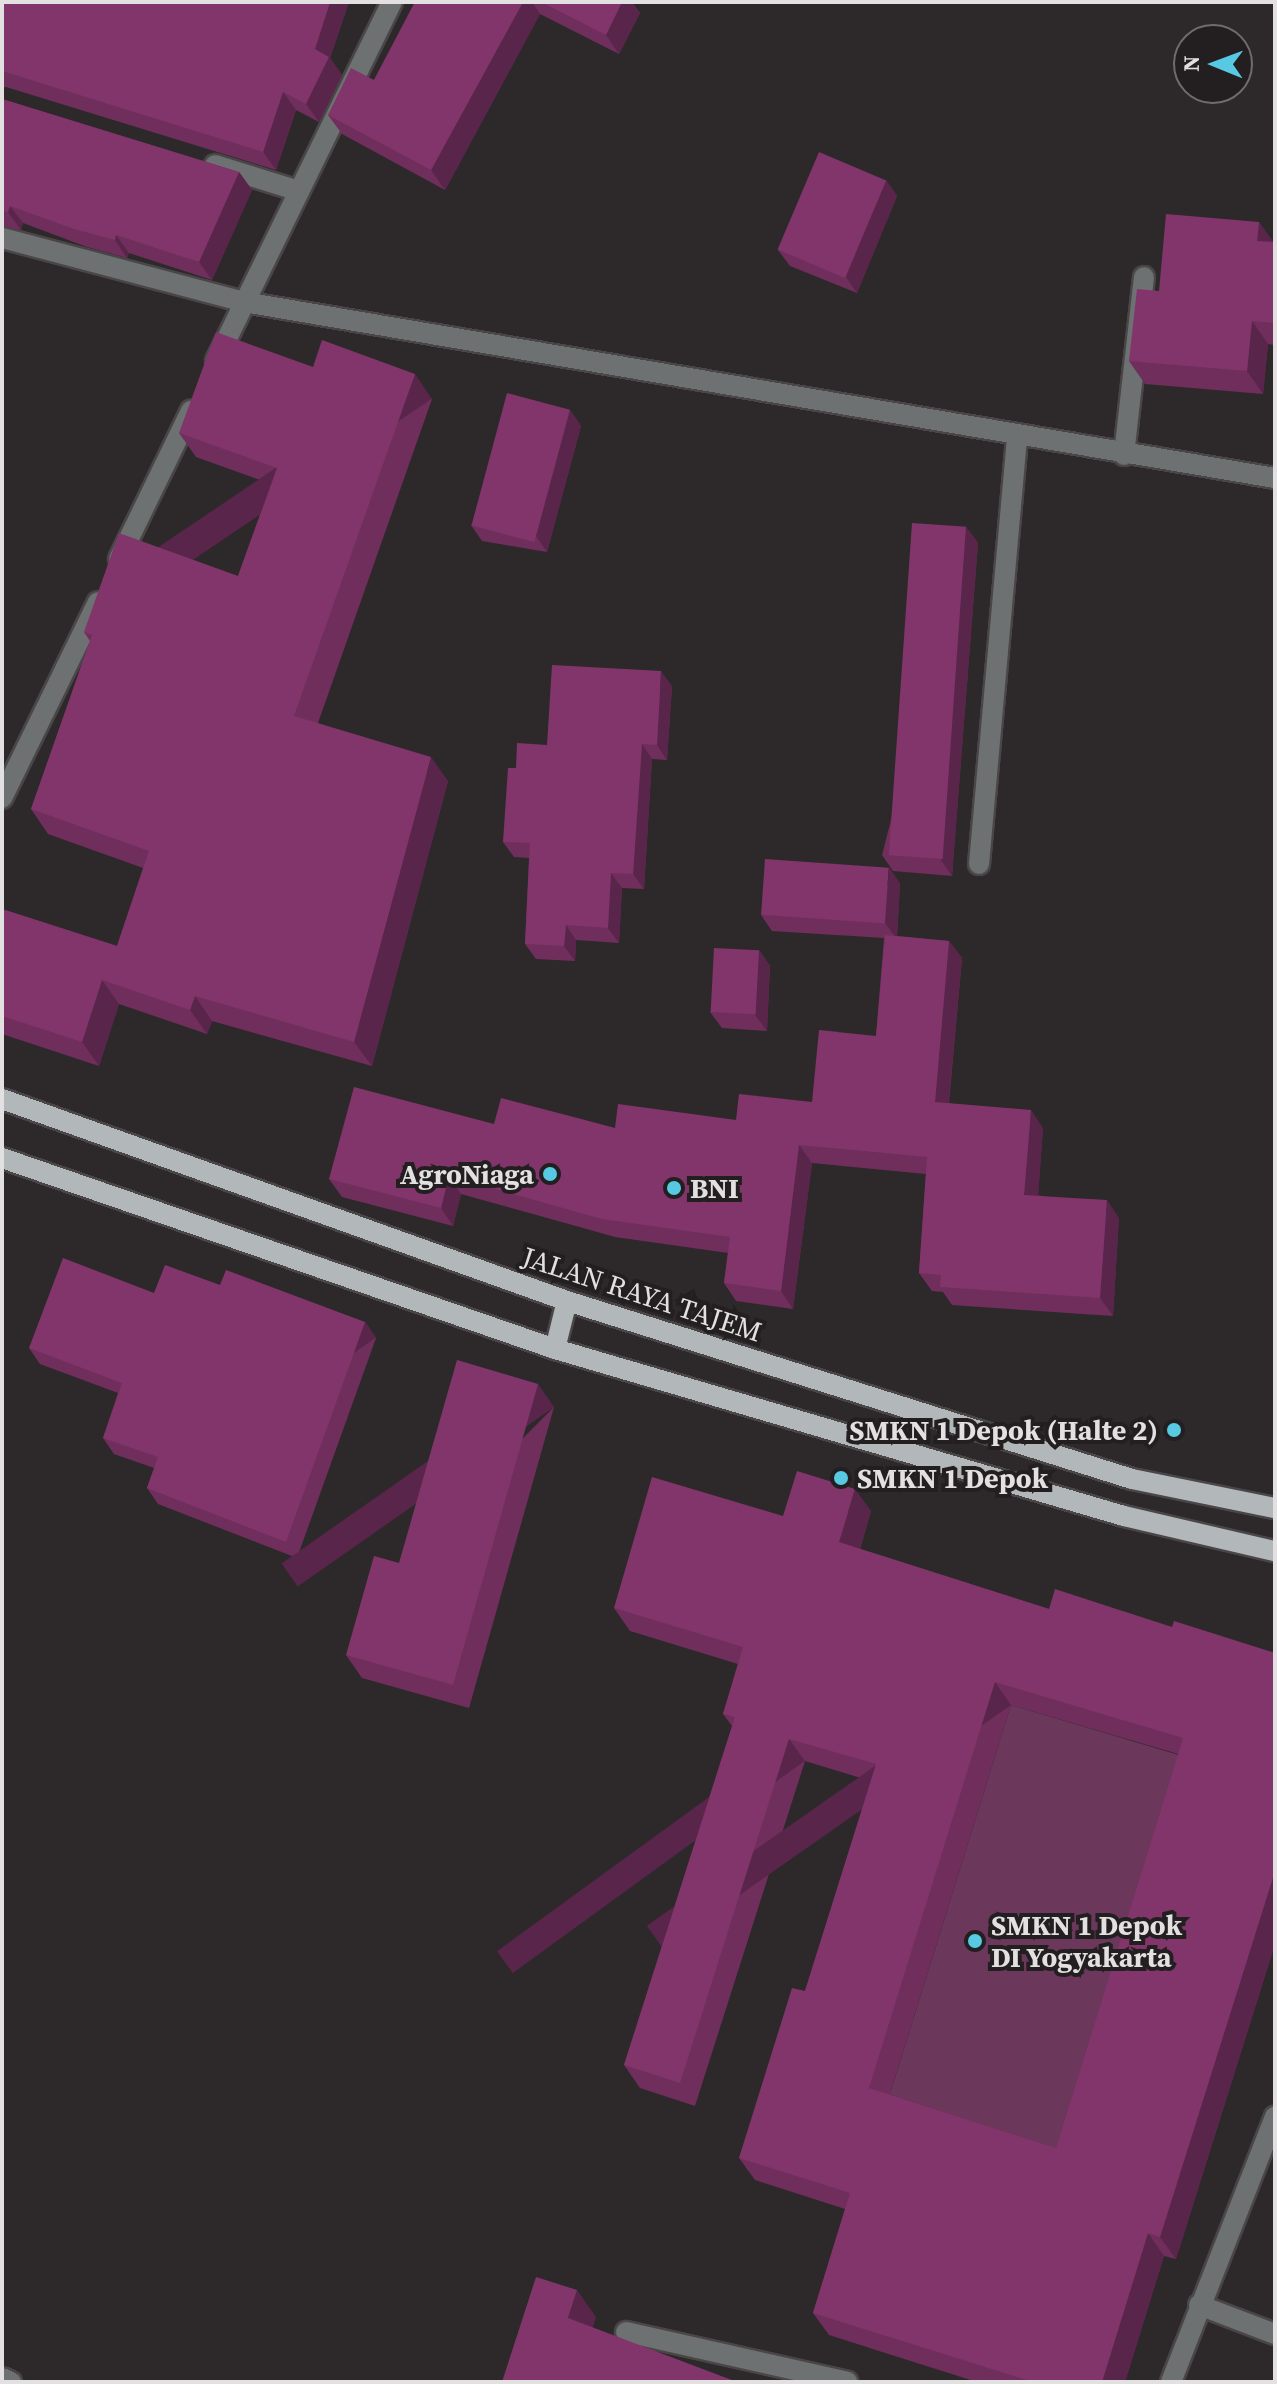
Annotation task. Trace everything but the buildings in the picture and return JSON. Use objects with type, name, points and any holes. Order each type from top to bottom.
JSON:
[{"type":"main road","name":"JALAN RAYA TAJEM","points":[[2,1099],[567,1301],[1132,1479],[1275,1508]]},
{"type":"main road","points":[[2,1158],[555,1349],[1124,1516],[1275,1551]]},
{"type":"main road","points":[[555,1349],[567,1301]]},
{"type":"street","points":[[2,798],[392,2]]},
{"type":"street","points":[[195,159],[299,191]]},
{"type":"street","points":[[2,238],[244,302],[1124,455],[1275,478]]},
{"type":"street","points":[[1124,455],[1144,277]]},
{"type":"street","points":[[979,864],[1017,436]]},
{"type":"street","points":[[1171,2382],[1275,2117]]},
{"type":"street","points":[[1199,2305],[1275,2334]]},
{"type":"street","points":[[626,2332],[847,2382]]},
{"type":"street","points":[[2,2378],[11,2382]]},
{"type":"shaded area","points":[[1011,1705],[1199,1761],[1072,2170],[805,2064],[891,2091]]},
{"type":"place","name":"AgroNiaga","points":[[550,1174]]},
{"type":"place","name":"BNI","points":[[674,1188]]},
{"type":"place","name":"SMKN 1 Depok (Halte 2)","points":[[1174,1430]]},
{"type":"place","name":"SMKN 1 Depok","points":[[841,1478]]},
{"type":"place","name":"SMKN 1 Depok DI Yogyakarta","points":[[975,1941]]}]
